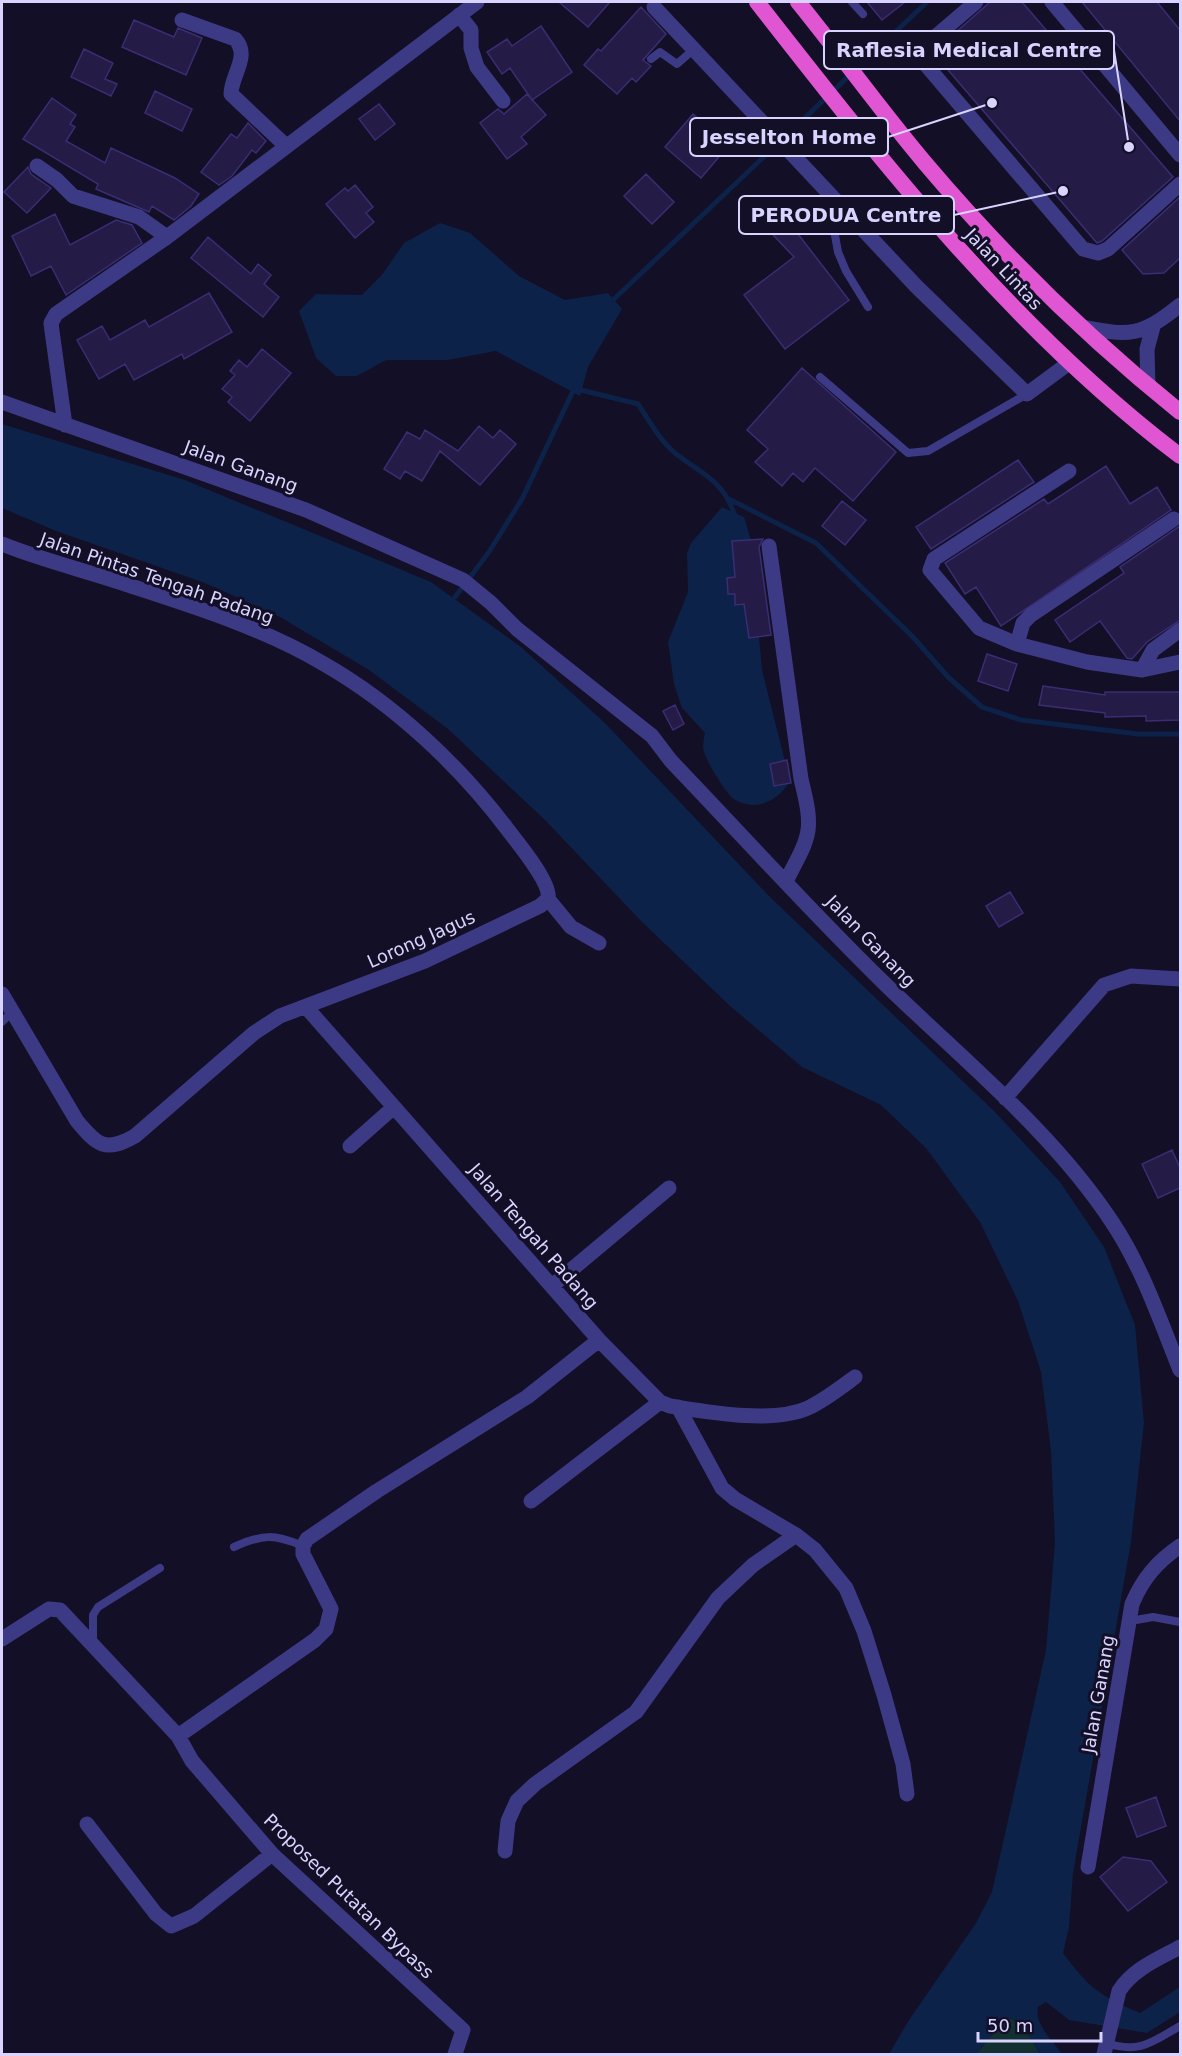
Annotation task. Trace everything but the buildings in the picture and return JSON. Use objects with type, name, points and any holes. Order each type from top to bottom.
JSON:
[{"type":"highway","name":"Jalan Lintas","points":[[757,2],[855,128],[971,264],[1069,363],[1180,456]]},
{"type":"highway","name":"Jalan Lintas","points":[[798,2],[933,172],[1037,284],[1081,327],[1180,412]]},
{"type":"street","points":[[65,425],[52,331],[53,318],[65,307],[167,237],[477,2]]},
{"type":"street","points":[[976,2],[927,44],[926,65],[1083,249],[1098,253],[1108,249],[1180,184]]},
{"type":"street","points":[[1052,2],[1180,155]]},
{"type":"street","points":[[654,3],[825,191],[916,286],[1027,394],[1069,363]]},
{"type":"street","points":[[459,15],[471,30],[471,48],[477,67],[502,101]]},
{"type":"street","points":[[182,20],[235,39],[241,45],[243,53],[231,94],[285,146]]},
{"type":"street","points":[[37,166],[57,180],[72,196],[139,218],[153,225],[167,237]]},
{"type":"street","points":[[1081,327],[1126,332],[1153,327],[1180,305]]},
{"type":"street","points":[[1148,386],[1147,349],[1153,327]]},
{"type":"street","name":"Jalan Ganang","points":[[2,402],[306,510],[468,583],[517,629],[652,736],[671,761],[882,981],[1048,1142],[1113,1222],[1135,1260],[1180,1370]]},
{"type":"street","points":[[1069,471],[930,564],[930,570],[979,628],[1017,644],[1087,662],[1142,670],[1180,662]]},
{"type":"street","points":[[1017,644],[1023,623],[1031,615],[1174,519]]},
{"type":"street","name":"Jalan Pintas Tengah Padang","points":[[2,544],[132,586],[241,625],[325,664],[414,730],[478,793],[529,859],[547,887],[548,899],[571,927],[599,943]]},
{"type":"street","points":[[769,546],[801,779],[810,816],[809,835],[786,881]]},
{"type":"street","points":[[1142,670],[1153,650],[1180,630]]},
{"type":"street","name":"Lorong Jagus","points":[[306,1007],[425,960],[540,906],[548,899]]},
{"type":"street","points":[[1005,1098],[1104,985],[1131,976],[1180,979]]},
{"type":"street","points":[[2,994],[7,1017],[76,1121],[91,1138],[102,1145],[112,1146],[135,1136],[254,1033],[280,1016],[306,1007]]},
{"type":"street","name":"Jalan Tengah Padang","points":[[306,1007],[599,1340],[660,1402]]},
{"type":"street","points":[[350,1146],[394,1107]]},
{"type":"street","points":[[552,1286],[669,1188]]},
{"type":"street","points":[[178,1736],[246,1686],[303,1650],[326,1629],[331,1609],[307,1565],[303,1546],[308,1539],[377,1491],[527,1397],[599,1340]]},
{"type":"street","points":[[531,1501],[660,1402],[678,1407],[740,1415],[789,1414],[824,1400],[855,1377]]},
{"type":"street","points":[[678,1407],[722,1488],[735,1499],[796,1534],[830,1565],[846,1588],[864,1631],[881,1684],[903,1764],[907,1794]]},
{"type":"street","points":[[505,1851],[508,1821],[517,1801],[535,1784],[636,1712],[648,1698],[700,1619],[718,1598],[753,1565],[796,1534]]},
{"type":"street","name":"Jalan Ganang","points":[[1088,1868],[1132,1604],[1145,1578],[1162,1558],[1180,1546]]},
{"type":"street","name":"Proposed Putatan Bypass","points":[[2,1639],[53,1608],[60,1611],[178,1736],[192,1761],[272,1854],[463,2030],[455,2055]]},
{"type":"street","points":[[87,1824],[156,1914],[171,1926],[194,1916],[272,1854]]},
{"type":"street","points":[[1105,2049],[1119,1991],[1129,1978],[1180,1947]]},
{"type":"lane","points":[[852,2],[863,14]]},
{"type":"lane","points":[[651,59],[660,52],[677,63],[694,49]]},
{"type":"lane","points":[[825,191],[831,203],[838,252],[846,271],[868,307]]},
{"type":"lane","points":[[820,377],[908,453],[928,451],[1027,394]]},
{"type":"lane","points":[[234,1547],[255,1538],[278,1536],[303,1546]]},
{"type":"lane","points":[[93,1646],[91,1624],[98,1607],[160,1568]]},
{"type":"lane","points":[[1130,1621],[1153,1617],[1180,1622]]},
{"type":"lane","points":[[1105,2049],[1136,2048],[1180,2026]]},
{"type":"green space","points":[[1010,2018],[1023,2025],[1040,2054],[976,2054],[1002,2023]]},
{"type":"water","points":[[440,223],[470,233],[519,276],[565,300],[608,293],[622,309],[588,367],[580,396],[496,351],[448,360],[386,360],[357,376],[336,376],[316,358],[299,311],[316,294],[362,295],[382,275],[404,243]]},
{"type":"water","points":[[2,424],[185,480],[431,582],[521,647],[605,723],[769,896],[995,1112],[1060,1182],[1104,1247],[1135,1325],[1144,1423],[1131,1542],[1073,1873],[1069,1927],[1063,1953],[1080,1975],[1096,1990],[1140,2013],[1180,1987],[1180,2012],[1147,2033],[1069,2020],[1046,2002],[1038,2007],[1039,2020],[1062,2054],[1040,2054],[1023,2025],[1010,2018],[1002,2023],[976,2054],[889,2054],[909,2020],[976,1923],[992,1892],[1046,1650],[1055,1542],[1051,1451],[1041,1372],[1018,1301],[980,1222],[926,1148],[881,1105],[802,1067],[729,1005],[642,922],[544,819],[448,729],[369,670],[280,617],[205,583],[56,531],[2,508]]},
{"type":"water","points":[[722,507],[744,517],[750,537],[762,670],[790,781],[773,799],[750,805],[734,799],[712,770],[703,750],[705,733],[682,708],[674,684],[668,642],[688,592],[687,553],[691,543]]},
{"type":"waterway","points":[[614,299],[927,2]]},
{"type":"waterway","points":[[581,390],[638,404],[670,448],[717,484],[734,513]]},
{"type":"waterway","points":[[455,597],[489,552],[522,499],[573,391]]},
{"type":"waterway","points":[[729,499],[816,543],[912,636],[949,678],[982,707],[1021,720],[1138,734],[1180,734]]},
{"type":"place","name":"Jesselton Home","points":[[992,103]]},
{"type":"place","name":"Raflesia Medical Centre","points":[[1129,147]]},
{"type":"place","name":"PERODUA Centre","points":[[1063,191]]}]
